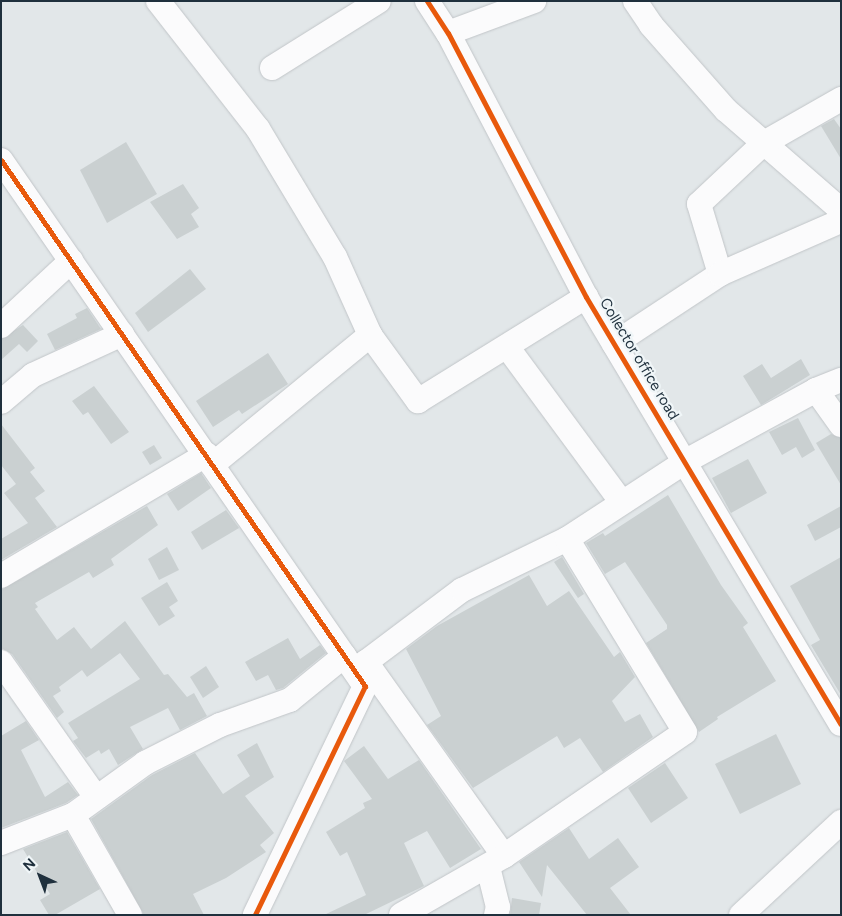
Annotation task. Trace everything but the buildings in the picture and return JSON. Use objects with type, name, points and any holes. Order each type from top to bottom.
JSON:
[{"type":"street","points":[[158,1],[258,130],[335,257],[370,335],[418,402],[508,348],[586,297]]},
{"type":"street","points":[[272,68],[379,1]]},
{"type":"street","name":"Collector office road","points":[[427,1],[448,32],[586,297],[686,461],[841,724]]},
{"type":"street","points":[[448,32],[534,1]]},
{"type":"street","points":[[634,1],[651,25],[726,110],[841,210]]},
{"type":"street","points":[[720,274],[699,204],[764,143],[841,99]]},
{"type":"street","points":[[1,160],[210,459],[355,659],[496,862],[498,907],[496,915]]},
{"type":"street","points":[[614,344],[720,274],[841,221]]},
{"type":"street","points":[[1,326],[71,261]]},
{"type":"street","points":[[1,402],[33,375],[122,334]]},
{"type":"street","points":[[1,576],[210,459],[370,335]]},
{"type":"street","points":[[508,348],[622,501]]},
{"type":"street","points":[[1,843],[73,815],[144,763],[220,725],[290,700],[462,590],[567,540],[622,501],[686,461],[816,390],[841,380]]},
{"type":"street","points":[[816,390],[841,425]]},
{"type":"street","points":[[401,915],[496,862],[685,732],[567,540]]},
{"type":"street","points":[[255,915],[365,686],[355,659]]},
{"type":"street","points":[[1,662],[96,797]]},
{"type":"street","points":[[73,815],[130,915]]},
{"type":"street","points":[[741,915],[841,822]]},
{"type":"cycle path","points":[[427,1],[448,33],[586,297],[841,724]]},
{"type":"cycle path","points":[[1,160],[365,686],[255,915]]}]
